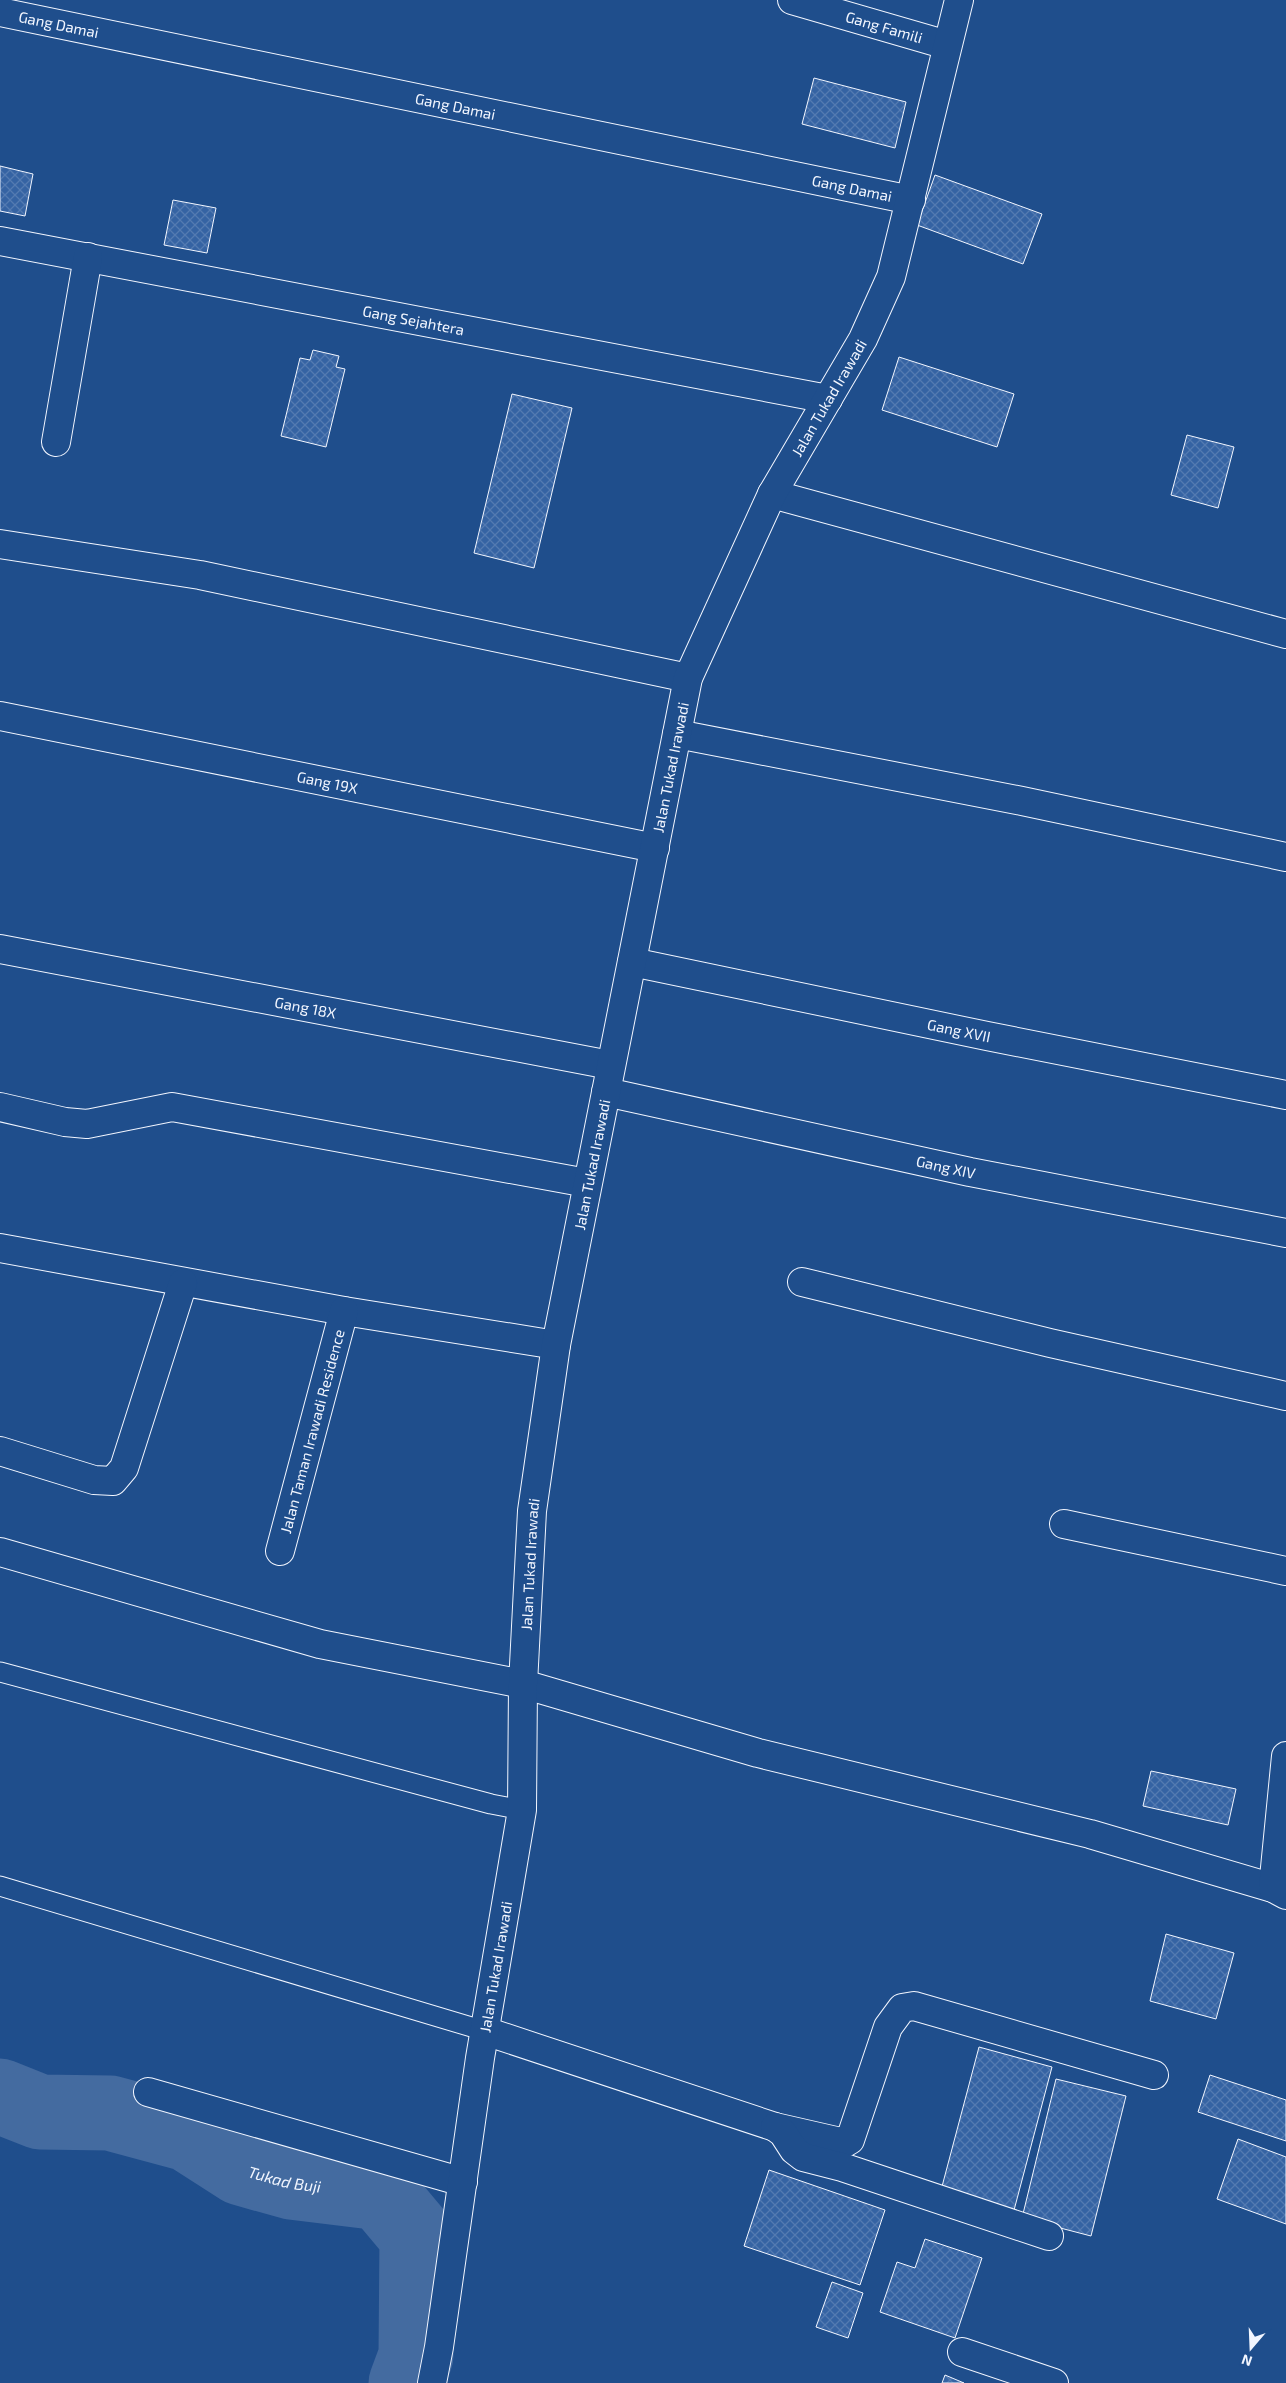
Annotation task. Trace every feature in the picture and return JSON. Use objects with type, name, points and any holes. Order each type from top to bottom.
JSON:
[{"type":"street","name":"Gang Famili","points":[[792,0],[947,45]]},
{"type":"street","name":"Jalan Tukad Irawadi","points":[[432,2383],[439,2347],[485,2031],[522,1810],[523,1684],[532,1511],[556,1345],[688,678],[772,494],[863,340],[891,277],[959,0]]},
{"type":"street","name":"Gang Damai","points":[[0,12],[910,200]]},
{"type":"street","name":"Gang Sejahtera","points":[[0,240],[828,399]]},
{"type":"street","points":[[56,442],[88,257]]},
{"type":"street","points":[[772,494],[1286,634]]},
{"type":"street","points":[[0,544],[200,575],[688,678]]},
{"type":"street","name":"Gang 19X","points":[[0,716],[655,848]]},
{"type":"street","points":[[677,734],[1022,801],[1286,857]]},
{"type":"street","name":"Gang 18X","points":[[0,949],[610,1065]]},
{"type":"street","name":"Gang XVII","points":[[632,962],[987,1036],[1286,1095]]},
{"type":"street","name":"Gang XIV","points":[[606,1092],[970,1172],[1286,1233]]},
{"type":"street","points":[[0,1106],[66,1122],[87,1124],[172,1107],[587,1184]]},
{"type":"street","name":"Jalan Taman Irawadi Residence","points":[[0,1248],[183,1283],[556,1345]]},
{"type":"street","points":[[802,1282],[1050,1343],[1286,1396]]},
{"type":"street","points":[[0,1451],[94,1480],[113,1481],[124,1468],[183,1283]]},
{"type":"street","name":"Jalan Taman Irawadi Residence","points":[[280,1551],[344,1311]]},
{"type":"street","points":[[1064,1524],[1286,1571]]},
{"type":"street","points":[[0,1552],[320,1644],[523,1684],[758,1753],[1090,1834],[1280,1891],[1286,1756]]},
{"type":"street","points":[[485,2031],[775,2128],[845,2143],[850,2140],[888,2027],[902,2008],[914,2006],[1154,2075]]},
{"type":"street","points":[[148,2092],[462,2182]]},
{"type":"street","points":[[775,2128],[783,2133],[794,2150],[803,2157],[842,2166],[1048,2236]]},
{"type":"street","points":[[962,2352],[1054,2383]]},
{"type":"lane","points":[[0,1672],[482,1802],[522,1810]]},
{"type":"lane","points":[[0,1886],[485,2031]]},
{"type":"building","points":[[814,78],[906,102],[895,148],[802,124]]},
{"type":"building","points":[[0,166],[33,174],[25,216],[0,211]]},
{"type":"building","points":[[935,175],[1042,214],[1023,264],[917,225]]},
{"type":"building","points":[[173,200],[216,208],[207,253],[164,245]]},
{"type":"building","points":[[313,350],[339,356],[336,367],[345,369],[326,447],[281,436],[300,358],[310,360]]},
{"type":"building","points":[[899,357],[1014,394],[997,447],[882,410]]},
{"type":"building","points":[[512,394],[572,408],[534,568],[474,553]]},
{"type":"building","points":[[1187,435],[1234,447],[1218,508],[1171,495]]},
{"type":"building","points":[[1151,1771],[1236,1789],[1228,1825],[1143,1806]]},
{"type":"building","points":[[1166,1934],[1234,1953],[1216,2019],[1150,2001]]},
{"type":"building","points":[[979,2047],[1052,2067],[1013,2214],[940,2194]]},
{"type":"building","points":[[1210,2075],[1286,2100],[1286,2141],[1198,2112]]},
{"type":"building","points":[[1056,2079],[1126,2096],[1091,2236],[1022,2218]]},
{"type":"building","points":[[1238,2139],[1286,2157],[1286,2224],[1217,2199]]},
{"type":"building","points":[[769,2170],[885,2210],[860,2285],[744,2246]]},
{"type":"building","points":[[925,2239],[982,2258],[955,2338],[880,2312],[897,2262],[915,2268]]},
{"type":"building","points":[[832,2282],[863,2293],[848,2338],[816,2327]]},
{"type":"building","points":[[945,2375],[964,2383],[942,2383]]},
{"type":"waterway","name":"Tukad Buji","points":[[0,2096],[40,2112],[110,2113],[188,2134],[241,2168],[291,2182],[381,2193],[417,2236],[416,2356],[406,2383]]}]
